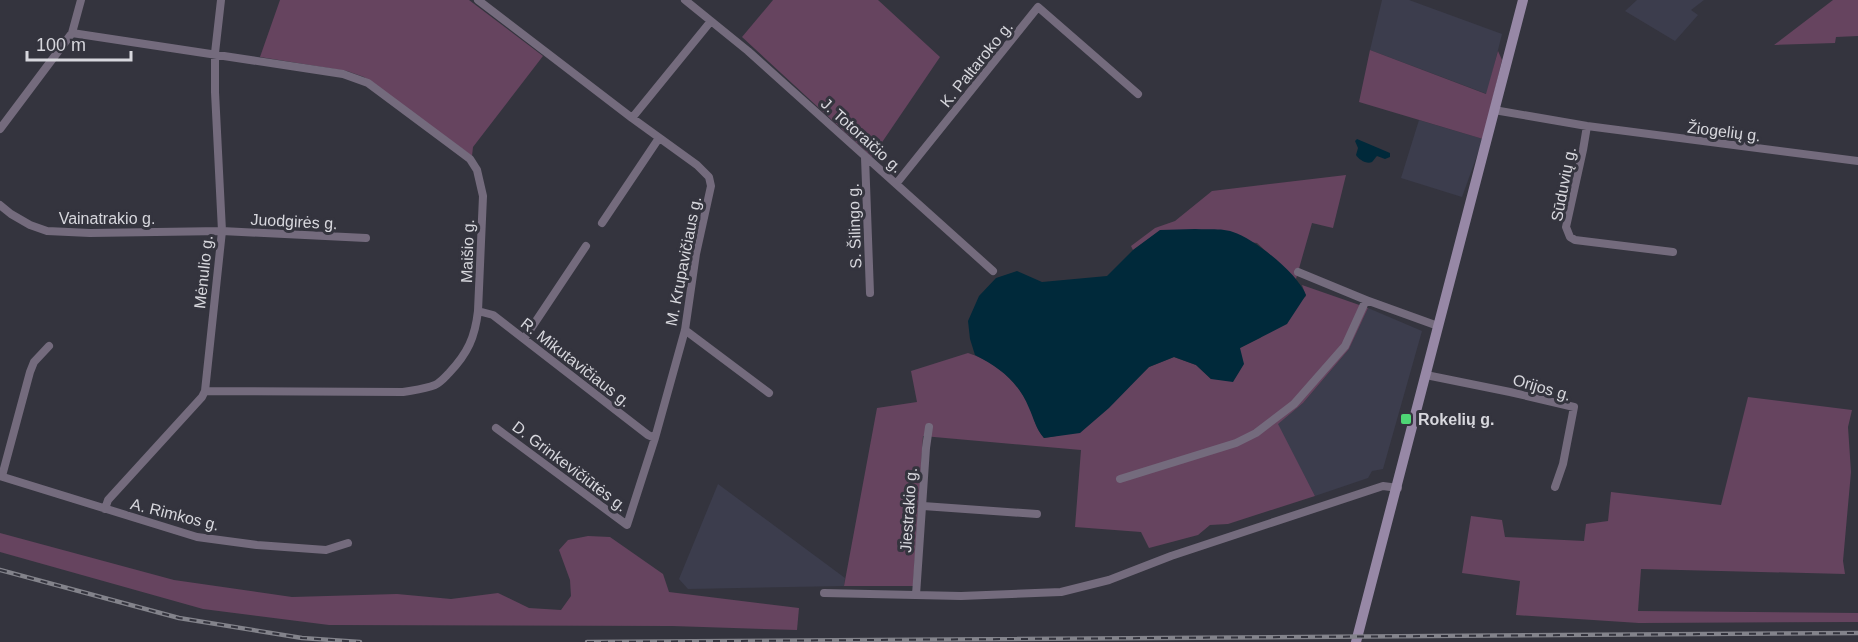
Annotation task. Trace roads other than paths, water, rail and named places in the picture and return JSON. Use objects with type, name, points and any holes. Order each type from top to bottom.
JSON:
[{"type":"main road","points":[[1356,642],[1398,488],[1523,0]]},
{"type":"street","points":[[0,129],[72,33],[81,0]]},
{"type":"street","name":"Mėnulio g.","points":[[205,391],[222,231],[215,92],[215,53],[221,0]]},
{"type":"street","name":"M. Krupavičiaus g.","points":[[478,0],[697,165],[709,177],[711,186],[696,254],[684,330],[655,438],[627,525]]},
{"type":"street","name":"J. Totoraičio g.","points":[[685,0],[748,51],[993,272]]},
{"type":"street","name":"K. Paltaroko g.","points":[[896,184],[1038,7],[1138,94]]},
{"type":"street","points":[[632,118],[711,21]]},
{"type":"street","name":"Maišio g.","points":[[72,33],[215,53],[344,74],[356,78],[368,83],[470,159],[477,170],[483,196],[476,328],[471,343],[460,361],[437,384],[420,390],[403,392],[205,391]]},
{"type":"street","name":"Sūduvių g.","points":[[1494,110],[1587,126],[1566,227],[1570,237],[1575,240],[1673,252]]},
{"type":"street","name":"Žiogelių g.","points":[[1587,126],[1858,161]]},
{"type":"street","points":[[602,223],[659,138]]},
{"type":"street","name":"S. Šilingo g.","points":[[865,157],[870,294]]},
{"type":"street","name":"Vainatrakio g.","points":[[0,205],[30,225],[46,231],[90,233],[222,231]]},
{"type":"street","name":"Juodgirės g.","points":[[222,231],[366,238]]},
{"type":"street","points":[[524,339],[586,246]]},
{"type":"street","points":[[1299,272],[1366,300],[1438,326]]},
{"type":"street","points":[[1120,479],[1236,443],[1256,433],[1294,404],[1345,346],[1366,300]]},
{"type":"street","name":"R. Mikutavičiaus g.","points":[[478,310],[493,315],[648,435],[655,438]]},
{"type":"street","points":[[684,330],[769,393]]},
{"type":"street","points":[[1,476],[30,372],[34,362],[49,346]]},
{"type":"street","name":"Orijos g.","points":[[1426,375],[1574,407],[1563,464],[1555,487]]},
{"type":"street","points":[[105,509],[108,500],[205,391]]},
{"type":"street","name":"Jiestrakio g.","points":[[916,595],[929,427]]},
{"type":"street","name":"D. Grinkevičiūtės g.","points":[[496,428],[627,525]]},
{"type":"street","name":"A. Rimkos g.","points":[[1,476],[197,537],[257,545],[326,550],[348,543]]},
{"type":"street","points":[[824,593],[961,596],[1061,592],[1109,580],[1172,556],[1383,486],[1398,488]]},
{"type":"street","points":[[923,506],[1037,514]]},
{"type":"railway","points":[[0,570],[179,618],[302,638],[360,642]]},
{"type":"railway","points":[[587,642],[1858,633]]},
{"type":"place","name":"Rokelių g.","points":[[1406,419]]}]
